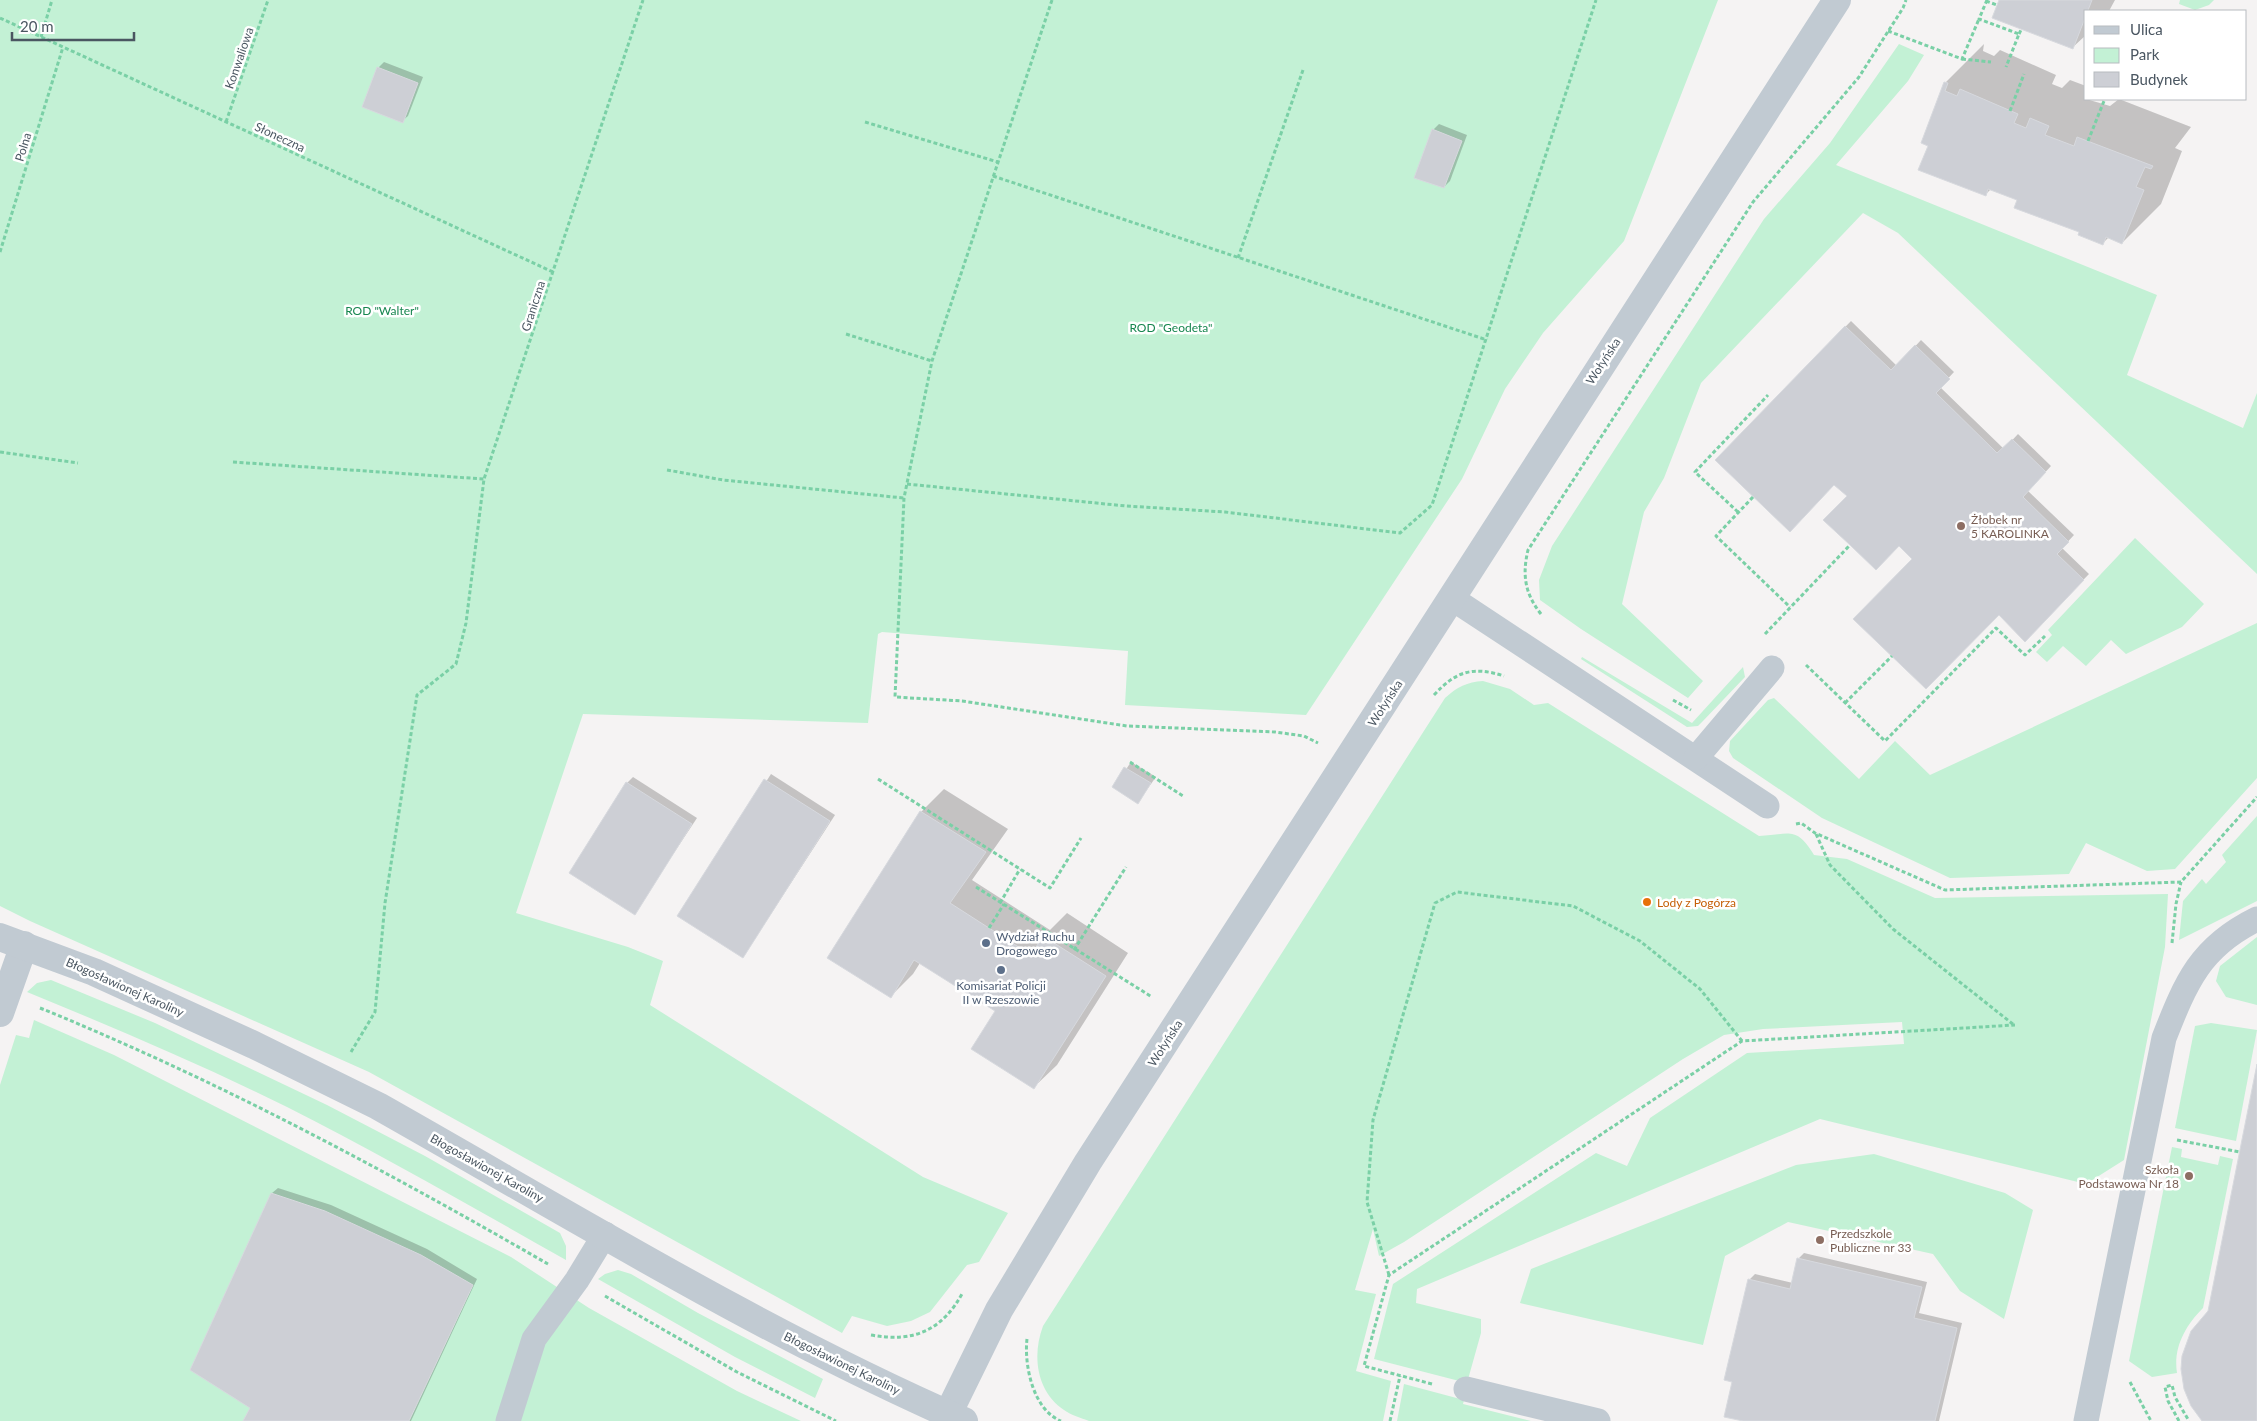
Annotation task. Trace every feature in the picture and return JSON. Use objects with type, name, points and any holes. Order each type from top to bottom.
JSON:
[{"type":"street","name":"Wołyńska","points":[[952,1419],[1000,1310],[1088,1162],[1453,599],[1522,487],[1837,0]]},
{"type":"street","name":"Błogosławionej Karoliny","points":[[12,941],[94,972],[333,1083],[378,1106],[605,1234],[731,1308],[952,1419]]},
{"type":"street","points":[[3,1004],[12,941]]},
{"type":"lane","points":[[1453,599],[1767,806]]},
{"type":"lane","points":[[1696,758],[1772,668]]},
{"type":"lane","points":[[2086,1421],[2164,1038],[2190,978],[2199,963],[2214,946],[2257,919]]},
{"type":"lane","points":[[508,1421],[534,1339],[577,1280],[605,1234]]},
{"type":"lane","points":[[1466,1389],[1598,1421]]},
{"type":"path","points":[[41,37],[52,0]]},
{"type":"path","name":"Konwaliowa","points":[[226,122],[268,0]]},
{"type":"path","name":"Graniczna","points":[[333,1083],[375,1012],[385,903],[417,695],[456,664],[466,623],[484,479],[643,0]]},
{"type":"path","points":[[1052,0],[932,361],[904,498],[894,697],[962,701],[1127,726],[1275,732],[1304,736],[1347,760]]},
{"type":"path","points":[[907,484],[1126,506],[1225,512],[1400,533],[1432,505],[1596,0]]},
{"type":"path","points":[[1549,619],[1541,614],[1530,600],[1525,582],[1524,567],[1528,550],[1753,202],[1859,77],[1906,0]]},
{"type":"path","points":[[1962,59],[1986,1],[1997,5]]},
{"type":"path","name":"Słoneczna","points":[[0,18],[553,272]]},
{"type":"path","points":[[1979,19],[2019,34]]},
{"type":"path","points":[[2006,67],[2021,30]]},
{"type":"path","points":[[1888,31],[1962,59],[1991,62]]},
{"type":"path","name":"Polna","points":[[0,252],[63,47]]},
{"type":"path","points":[[1238,258],[1303,70]]},
{"type":"path","points":[[2010,111],[2024,74]]},
{"type":"path","points":[[2088,141],[2104,101]]},
{"type":"path","points":[[865,122],[998,162]]},
{"type":"path","points":[[993,176],[1487,340]]},
{"type":"path","points":[[846,334],[932,361]]},
{"type":"path","points":[[1738,512],[1695,472],[1768,395]]},
{"type":"path","points":[[0,452],[78,463]]},
{"type":"path","points":[[233,462],[484,479]]},
{"type":"path","points":[[667,470],[723,480],[904,498]]},
{"type":"path","points":[[1753,497],[1716,536],[1790,607]]},
{"type":"path","points":[[1763,636],[1850,545]]},
{"type":"path","points":[[1804,663],[1885,741],[1996,628],[2025,654],[2045,636]]},
{"type":"path","points":[[1769,630],[1776,636]]},
{"type":"path","points":[[1845,703],[1892,656]]},
{"type":"path","points":[[1430,702],[1448,681],[1465,672],[1486,670],[1511,680]]},
{"type":"path","points":[[1665,696],[1694,712]]},
{"type":"path","points":[[1130,762],[1183,796]]},
{"type":"path","points":[[878,779],[1050,888],[1081,838]]},
{"type":"path","points":[[2190,978],[2173,965],[2170,956],[2176,904],[2181,882],[2257,797]]},
{"type":"path","points":[[1389,1274],[1742,1041],[2014,1026],[1893,929],[1830,865],[1815,833],[1944,890],[2181,882]]},
{"type":"path","points":[[1074,950],[1126,867]]},
{"type":"path","points":[[989,928],[1020,869]]},
{"type":"path","points":[[976,887],[1074,950],[1157,1000]]},
{"type":"path","points":[[1466,1389],[1462,1392],[1364,1366],[1389,1274],[1367,1202],[1373,1120],[1435,903],[1457,892],[1573,906],[1640,941],[1700,989],[1742,1041]]},
{"type":"path","points":[[3,1004],[129,1044],[266,1109],[424,1192],[556,1268]]},
{"type":"path","points":[[2144,1134],[2240,1152]]},
{"type":"path","points":[[871,1335],[886,1338],[911,1337],[938,1326],[956,1306],[963,1292]]},
{"type":"path","points":[[600,1293],[737,1372],[836,1421]]},
{"type":"path","points":[[1027,1334],[1028,1379],[1040,1401],[1056,1419],[1061,1421]]},
{"type":"path","points":[[2126,1375],[2151,1421]]},
{"type":"path","points":[[1390,1421],[1400,1376]]},
{"type":"path","points":[[2179,1421],[2168,1401],[2165,1387],[2172,1385],[2175,1397],[2189,1421]]},
{"type":"green space","points":[[0,0],[1718,0],[1624,241],[1543,333],[1505,389],[1462,479],[1306,715],[1125,705],[1128,651],[882,632],[878,634],[868,723],[583,714],[516,913],[628,947],[663,961],[650,1005],[923,1177],[1008,1213],[979,1262],[967,1265],[930,1312],[911,1321],[887,1326],[852,1316],[842,1333],[369,1072],[0,906]]},
{"type":"green space","points":[[2180,0],[2214,0],[2209,5],[2195,10],[2179,4]]},
{"type":"green space","points":[[1899,44],[1924,55],[1908,81],[1836,165],[2157,295],[2127,375],[2243,428],[2257,393],[2257,574],[1898,233],[1863,213],[1701,383],[1664,478],[1644,512],[1622,604],[1703,681],[1688,698],[1581,629],[1540,600],[1539,580],[1552,546],[1764,219],[1830,143]]},
{"type":"green space","points":[[2135,538],[2204,604],[2182,627],[2126,654],[2111,640],[2086,666],[2063,646],[2047,662],[2036,652],[2052,635],[2048,630]]},
{"type":"green space","points":[[2257,623],[2257,778],[2175,869],[2147,871],[2086,843],[2069,874],[1950,878],[1822,818],[1733,758],[1729,751],[1730,741],[1768,700],[1774,698],[1859,779],[1895,741],[1930,775]]},
{"type":"green space","points":[[1582,657],[1692,723],[1743,667],[1745,677],[1698,726],[1687,727],[1581,659]]},
{"type":"green space","points":[[1483,681],[1510,689],[1534,705],[1548,703],[1759,836],[1791,834],[1797,836],[1802,839],[1814,855],[1847,859],[1935,898],[2168,894],[2165,947],[2124,1160],[2086,1184],[1820,1119],[1417,1289],[1416,1303],[1481,1319],[1481,1333],[1467,1383],[1374,1359],[1393,1284],[1596,1153],[1627,1166],[1650,1118],[1747,1053],[1904,1044],[1902,1022],[1763,1029],[1724,1035],[1683,1059],[1404,1242],[1379,1256],[1373,1229],[1355,1290],[1376,1294],[1356,1371],[1391,1381],[1383,1421],[1089,1421],[1067,1412],[1047,1393],[1042,1383],[1037,1360],[1043,1326],[1445,698],[1462,686]]},
{"type":"green space","points":[[2257,816],[2257,901],[2179,940],[2183,901],[2202,879],[2206,884],[2226,862],[2222,855]]},
{"type":"green space","points":[[2257,937],[2257,1005],[2226,997],[2216,981],[2220,966]]},
{"type":"green space","points":[[51,980],[155,1023],[327,1105],[425,1156],[560,1233],[566,1246],[566,1260],[393,1163],[287,1107],[158,1047],[27,992],[37,983]]},
{"type":"green space","points":[[34,1020],[114,1055],[511,1257],[589,1308],[737,1391],[801,1421],[0,1421],[0,1085],[16,1035],[29,1038]]},
{"type":"green space","points":[[2211,1023],[2257,1030],[2236,1141],[2175,1128],[2195,1026]]},
{"type":"green space","points":[[2172,1147],[2182,1149],[2181,1157],[2218,1165],[2220,1156],[2233,1159],[2203,1308],[2191,1322],[2182,1338],[2177,1355],[2177,1373],[2152,1377],[2129,1361]]},
{"type":"green space","points":[[1874,1154],[2005,1193],[2033,1210],[2004,1319],[1960,1291],[1933,1254],[1788,1222],[1725,1256],[1703,1345],[1520,1303],[1531,1269],[1796,1165]]},
{"type":"green space","points":[[618,1270],[631,1274],[698,1313],[823,1379],[815,1398],[735,1357],[598,1279],[605,1274]]},
{"type":"green space","points":[[1404,1384],[1464,1400],[1463,1404],[1531,1421],[1397,1421]]},
{"type":"building","points":[[1999,0],[2092,0],[2088,10],[2084,10],[2084,21],[2073,49],[1992,18]]},
{"type":"building","points":[[377,67],[418,83],[403,123],[362,107]]},
{"type":"building","points":[[1944,82],[1948,83],[1945,91],[1957,96],[1960,89],[2018,114],[2014,123],[2026,128],[2030,118],[2049,126],[2045,135],[2074,146],[2077,137],[2153,166],[2151,169],[2145,167],[2136,187],[2144,190],[2122,244],[2106,237],[2103,245],[2078,235],[2079,232],[2014,208],[2017,200],[1988,189],[1986,196],[1918,170],[1928,146],[1921,143]]},
{"type":"building","points":[[1432,129],[1462,141],[1444,188],[1414,178]]},
{"type":"building","points":[[1845,326],[1891,370],[1915,345],[1950,379],[1936,393],[1997,453],[2012,439],[2046,472],[2023,497],[2069,542],[2057,554],[2084,580],[2025,642],[1999,615],[1926,689],[1853,619],[1912,559],[1899,546],[1876,570],[1823,520],[1847,496],[1834,485],[1790,532],[1715,460]]},
{"type":"building","points":[[1124,767],[1151,783],[1138,804],[1112,787]]},
{"type":"building","points":[[764,779],[830,821],[743,958],[677,916]]},
{"type":"building","points":[[626,782],[692,824],[635,915],[569,873]]},
{"type":"building","points":[[920,811],[986,852],[950,903],[1031,955],[1043,936],[1106,976],[1034,1089],[971,1049],[995,1011],[914,960],[891,998],[827,958]]},
{"type":"building","points":[[2257,1064],[2257,1421],[2202,1421],[2191,1406],[2184,1389],[2181,1369],[2182,1356],[2191,1331],[2208,1311]]},
{"type":"building","points":[[271,1193],[325,1211],[421,1255],[473,1285],[409,1421],[243,1421],[250,1408],[190,1370]]},
{"type":"building","points":[[1797,1258],[1922,1287],[1914,1318],[1957,1328],[1935,1421],[1743,1421],[1724,1417],[1732,1382],[1724,1380],[1748,1279],[1790,1289]]},
{"type":"place","name":"Żłobek nr 5 KAROLINKA","points":[[1961,526]]},
{"type":"place","name":"Lody z Pogórza","points":[[1647,902]]},
{"type":"place","name":"Wydział Ruchu Drogowego","points":[[986,943]]},
{"type":"place","name":"Komisariat Policji II w Rzeszowie","points":[[1001,970]]},
{"type":"place","name":"Szkoła Podstawowa Nr 18","points":[[2189,1176]]},
{"type":"place","name":"Przedszkole Publiczne nr 33","points":[[1820,1240]]},
{"type":"park label","name":"ROD \"Walter\"","points":[[382,310]]},
{"type":"park label","name":"ROD \"Geodeta\"","points":[[1171,327]]}]
